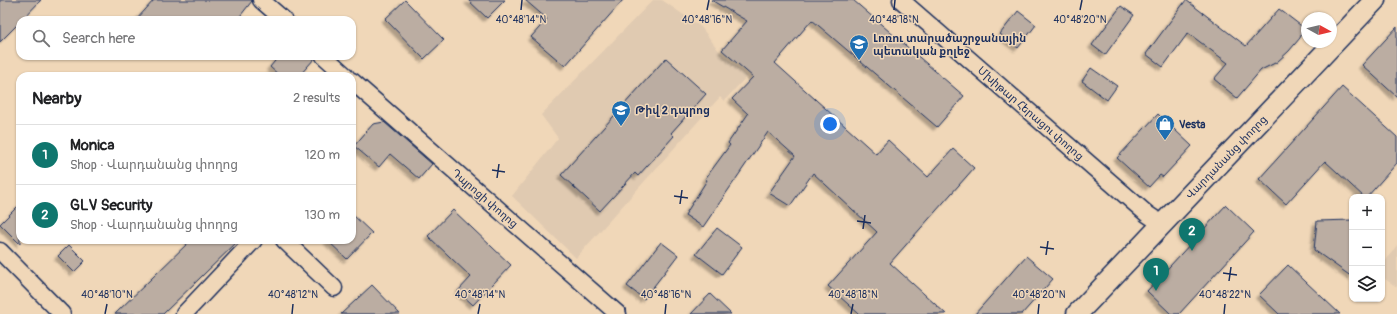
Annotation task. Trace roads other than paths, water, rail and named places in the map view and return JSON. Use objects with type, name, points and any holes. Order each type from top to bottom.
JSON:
[{"type":"street","points":[[261,0],[279,16]]},
{"type":"street","name":"Մխիթար Հերացու փողոց","points":[[902,0],[1147,214],[1162,224]]},
{"type":"street","name":"Վարդանանց փողոց","points":[[1077,314],[1375,0]]},
{"type":"street","points":[[328,60],[342,72]]},
{"type":"street","name":"Դպրոցի փողոց","points":[[356,85],[618,314]]},
{"type":"street","points":[[184,314],[250,244]]},
{"type":"street","points":[[288,244],[334,288]]},
{"type":"street","points":[[0,251],[62,314]]},
{"type":"place","name":"Լոռու տարածաշրջանային պետական քոլեջ","points":[[859,61]]},
{"type":"place","name":"Թիվ 2 դպրոց","points":[[621,127]]},
{"type":"place","name":"Vesta","points":[[1165,141]]},
{"type":"place","name":"GLV Security","points":[[1192,251]]},
{"type":"place","name":"Monica","points":[[1156,291]]}]
